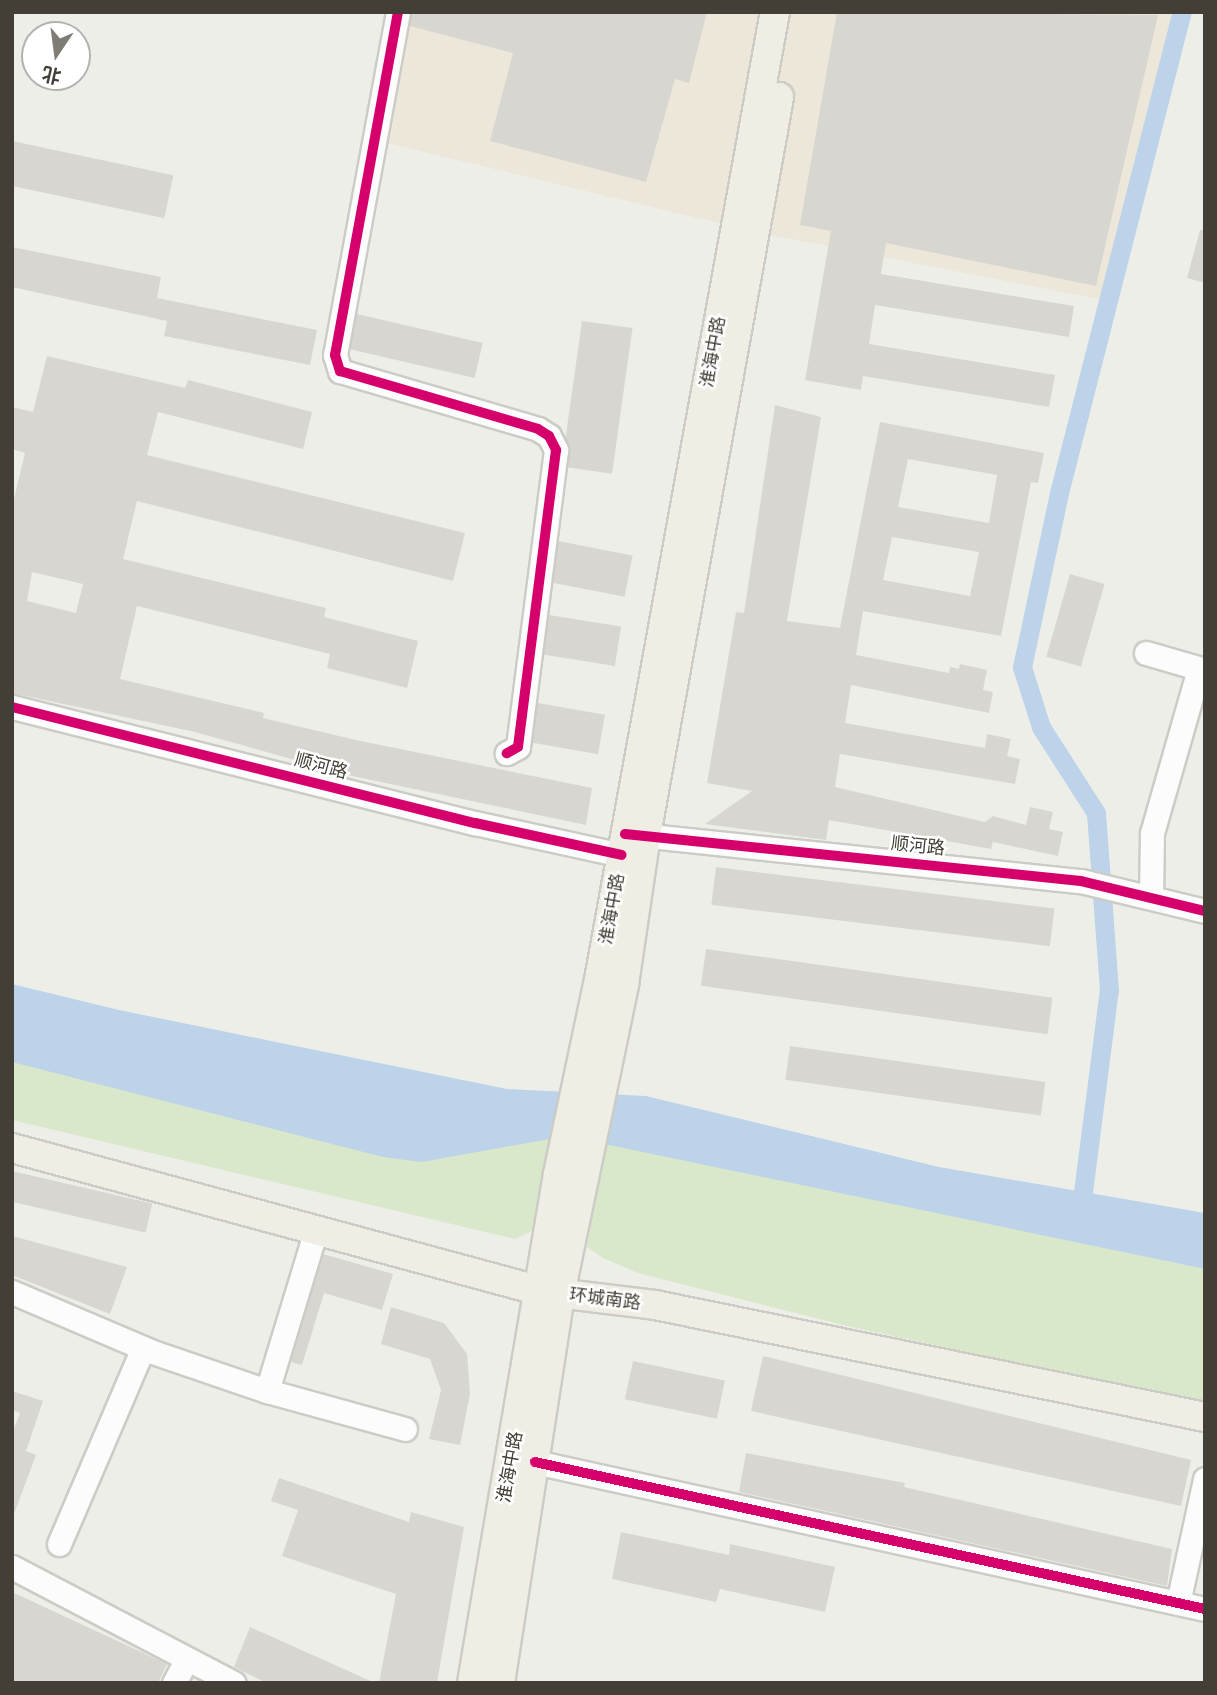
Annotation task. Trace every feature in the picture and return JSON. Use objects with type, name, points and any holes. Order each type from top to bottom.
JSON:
[{"type":"main road","name":"淮海中路","points":[[472,1683],[591,1083],[775,12]]},
{"type":"main road","name":"淮海中路","points":[[631,841],[794,12]]},
{"type":"main road","name":"环城南路","points":[[12,1148],[550,1292],[655,1305],[1205,1417]]},
{"type":"main road","name":"淮海中路","points":[[500,1683],[535,1462],[550,1292]]},
{"type":"street","points":[[398,12],[335,355],[340,370],[538,429],[549,436],[556,450],[518,747],[507,752]]},
{"type":"street","points":[[1146,653],[1202,670],[1152,833],[1146,896]]},
{"type":"street","name":"顺河路","points":[[12,707],[475,823],[631,841],[1081,881],[1205,911]]},
{"type":"street","points":[[267,1391],[316,1230]]},
{"type":"street","points":[[12,1292],[144,1348],[267,1391],[405,1429]]},
{"type":"street","points":[[59,1544],[144,1348]]},
{"type":"street","points":[[535,1462],[1205,1609]]},
{"type":"street","points":[[1178,1603],[1205,1479]]},
{"type":"street","points":[[12,1567],[234,1683]]},
{"type":"street","points":[[174,1683],[186,1660]]},
{"type":"shaded area","points":[[398,12],[1182,12],[1108,301],[755,232],[374,140]]},
{"type":"green space","points":[[12,1053],[550,1134],[544,1205],[532,1231],[515,1239],[12,1120]]},
{"type":"green space","points":[[607,1142],[1205,1269],[1205,1404],[847,1326],[638,1273],[603,1258],[587,1247]]},
{"type":"water","points":[[12,984],[119,1010],[507,1089],[646,1096],[939,1167],[1205,1213],[1205,1269],[566,1136],[422,1162],[383,1157],[12,1062]]},
{"type":"building","points":[[412,12],[707,12],[689,83],[675,79],[646,182],[490,141],[513,53],[410,26]]},
{"type":"building","points":[[837,12],[1158,15],[1096,286],[886,243],[881,274],[1074,306],[1069,337],[875,305],[869,344],[1055,375],[1049,407],[863,376],[861,390],[805,380],[831,231],[800,225]]},
{"type":"building","points":[[12,141],[173,175],[164,218],[12,186]]},
{"type":"building","points":[[1200,230],[1205,230],[1205,283],[1187,278]]},
{"type":"building","points":[[12,247],[161,277],[157,298],[317,330],[310,365],[164,336],[167,321],[12,287]]},
{"type":"building","points":[[357,314],[483,343],[475,378],[349,349]]},
{"type":"building","points":[[582,321],[633,328],[612,474],[562,467]]},
{"type":"building","points":[[47,356],[185,388],[188,380],[312,412],[303,449],[158,412],[147,455],[465,533],[453,581],[137,501],[123,559],[326,608],[324,617],[418,641],[407,688],[327,668],[330,654],[137,606],[120,679],[264,713],[263,718],[356,740],[592,788],[586,825],[352,776],[195,732],[12,693],[12,507],[25,453],[12,449],[12,407],[33,412]],"holes":[[[32,572],[83,584],[76,613],[27,601]]]},
{"type":"building","points":[[775,405],[821,417],[787,621],[840,628],[880,422],[1044,453],[1038,483],[1031,482],[1001,636],[863,611],[856,655],[949,673],[950,667],[959,669],[960,664],[987,670],[983,690],[993,692],[989,713],[851,685],[845,723],[985,748],[987,734],[1011,739],[1007,756],[1020,759],[1015,784],[840,754],[835,787],[985,822],[993,816],[1026,825],[1030,807],[1053,812],[1049,829],[1063,832],[1058,856],[993,842],[991,849],[829,820],[826,840],[705,824],[752,791],[707,783],[736,612],[744,613]],"holes":[[[908,459],[997,475],[989,523],[898,507]],[[892,537],[979,552],[970,596],[883,580]]]},
{"type":"building","points":[[558,541],[633,556],[625,597],[550,582]]},
{"type":"building","points":[[1070,574],[1105,584],[1081,667],[1046,657]]},
{"type":"building","points":[[549,615],[621,626],[615,666],[543,655]]},
{"type":"building","points":[[538,703],[605,715],[598,754],[531,742]]},
{"type":"building","points":[[716,867],[1054,909],[1050,946],[711,905]]},
{"type":"building","points":[[706,949],[1053,998],[1047,1034],[701,986]]},
{"type":"building","points":[[790,1046],[1045,1082],[1041,1116],[785,1080]]},
{"type":"building","points":[[12,1171],[152,1203],[146,1233],[12,1202]]},
{"type":"building","points":[[12,1236],[127,1267],[110,1314],[12,1275]]},
{"type":"building","points":[[323,1254],[393,1274],[382,1310],[324,1293],[302,1365],[291,1362]]},
{"type":"building","points":[[391,1307],[444,1323],[467,1354],[470,1394],[460,1445],[429,1439],[441,1390],[430,1359],[381,1344]]},
{"type":"building","points":[[763,1356],[1191,1460],[1181,1506],[751,1411]]},
{"type":"building","points":[[633,1361],[725,1381],[717,1419],[625,1399]]},
{"type":"building","points":[[12,1391],[43,1401],[26,1451],[36,1455],[14,1514],[12,1434],[20,1413],[12,1410]]},
{"type":"building","points":[[746,1453],[905,1483],[904,1487],[1172,1549],[1167,1586],[739,1492]]},
{"type":"building","points":[[279,1478],[409,1522],[411,1512],[464,1527],[437,1683],[379,1683],[396,1594],[282,1556],[298,1510],[271,1501]]},
{"type":"building","points":[[621,1532],[729,1555],[730,1544],[835,1567],[825,1612],[720,1589],[716,1602],[612,1579]]},
{"type":"building","points":[[12,1592],[167,1664],[158,1683],[12,1683]]},
{"type":"building","points":[[250,1627],[375,1683],[267,1683],[234,1667]]},
{"type":"waterway","points":[[1083,1192],[1109,990],[1096,813],[1041,727],[1022,667],[1059,493],[1182,12]]},
{"type":"cycle path","points":[[398,12],[335,355],[340,371],[538,429],[549,436],[556,450],[518,747],[507,753]]},
{"type":"cycle path","points":[[12,707],[475,823],[622,855]]},
{"type":"cycle path","points":[[625,834],[1081,881],[1205,911]]},
{"type":"cycle path","points":[[535,1462],[1205,1609]]}]
